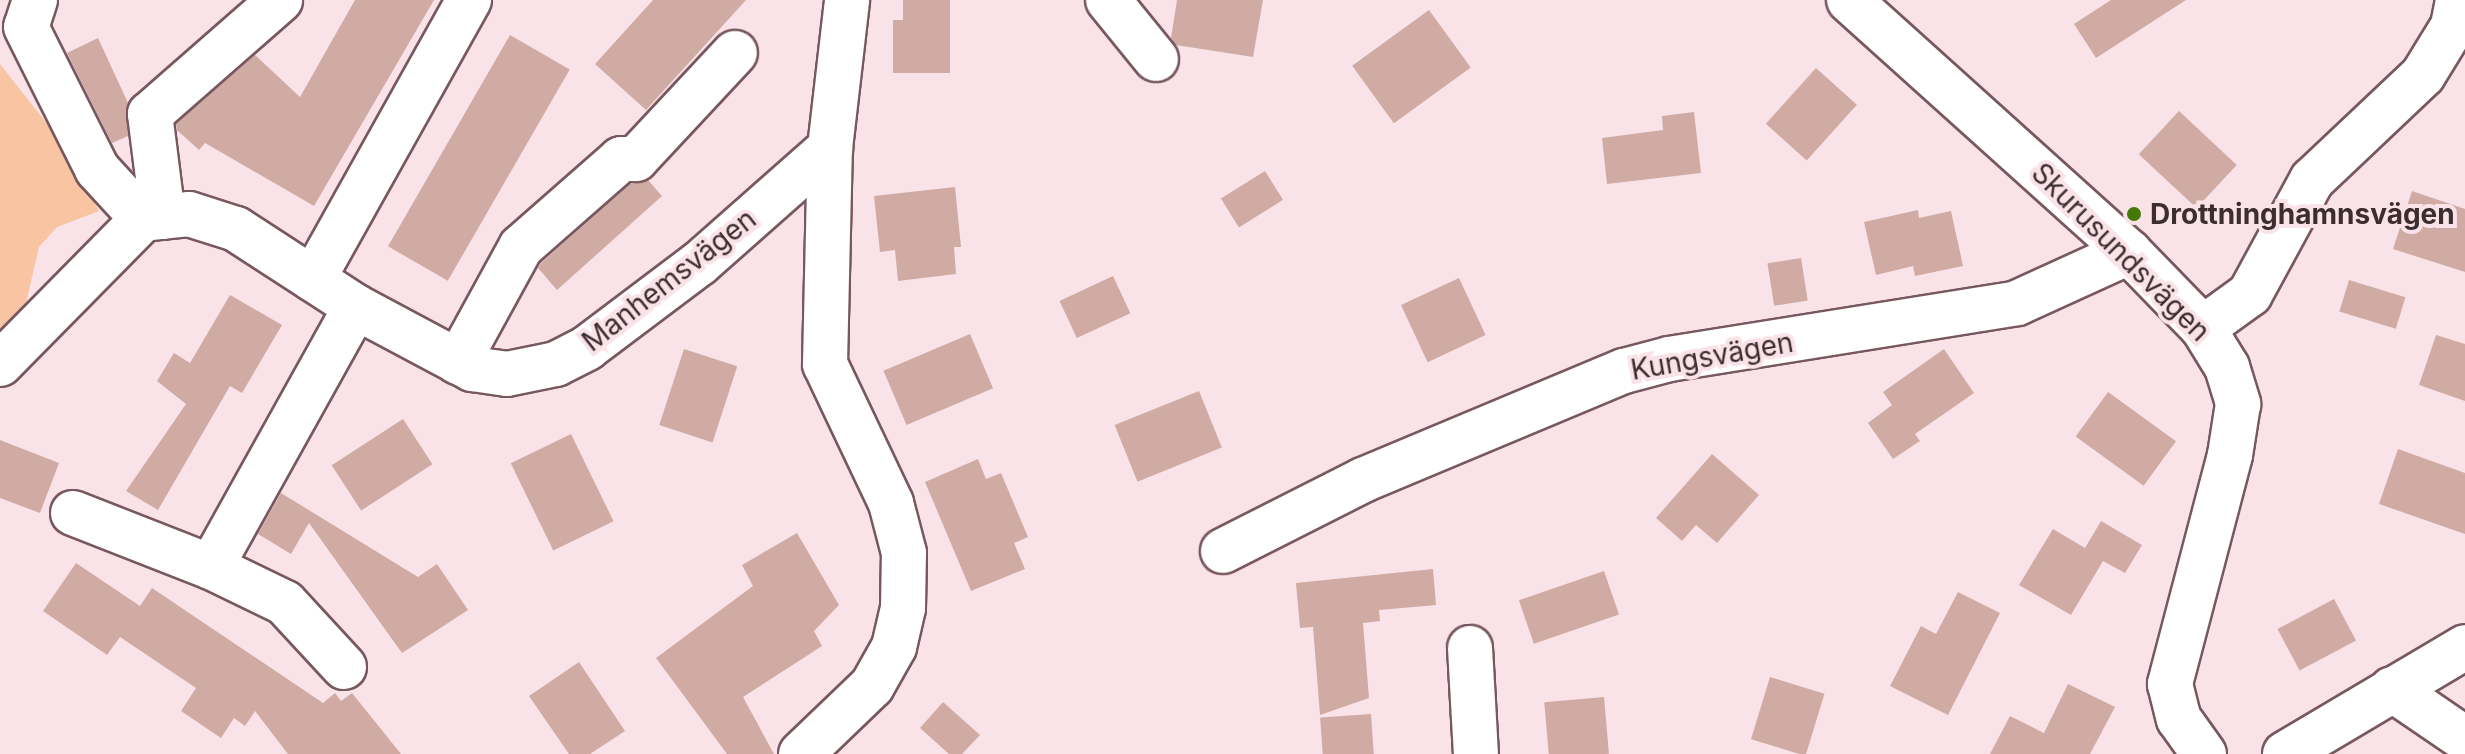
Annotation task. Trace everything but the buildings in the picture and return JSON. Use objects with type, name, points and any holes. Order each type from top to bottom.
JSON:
[{"type":"street","points":[[35,0],[26,27],[97,169],[153,218]]},
{"type":"street","points":[[0,364],[153,218],[150,114],[280,0]]},
{"type":"street","points":[[313,279],[469,0]]},
{"type":"street","points":[[801,754],[872,686],[894,647],[903,608],[904,553],[891,503],[825,364],[830,148],[847,0]]},
{"type":"street","points":[[1108,0],[1156,59]]},
{"type":"street","name":"Skurusundsvägen","points":[[1849,0],[2129,252],[2203,328],[2227,367],[2238,404],[2170,684],[2179,719],[2204,754]]},
{"type":"street","points":[[2203,328],[2250,294],[2312,180],[2423,75],[2459,21]]},
{"type":"street","points":[[458,362],[521,247],[621,159],[636,159],[735,53]]},
{"type":"street","name":"Manhemsvägen","points":[[153,218],[189,214],[236,229],[356,307],[458,362],[507,374],[532,372],[587,348],[700,263],[830,148]]},
{"type":"street","name":"Kungsvägen","points":[[1223,551],[1363,480],[1624,371],[1669,359],[2017,303],[2129,252]]},
{"type":"street","points":[[211,567],[356,307]]},
{"type":"street","points":[[73,513],[211,567],[285,603],[344,667]]},
{"type":"street","points":[[2285,754],[2465,647]]},
{"type":"street","points":[[1470,648],[1476,754]]},
{"type":"street","points":[[2392,689],[2465,739]]},
{"type":"shaded area","points":[[0,64],[52,130],[99,211],[57,227],[39,247],[23,316],[0,339]]},
{"type":"place","name":"Drottninghamnsvägen","points":[[2134,214]]}]
